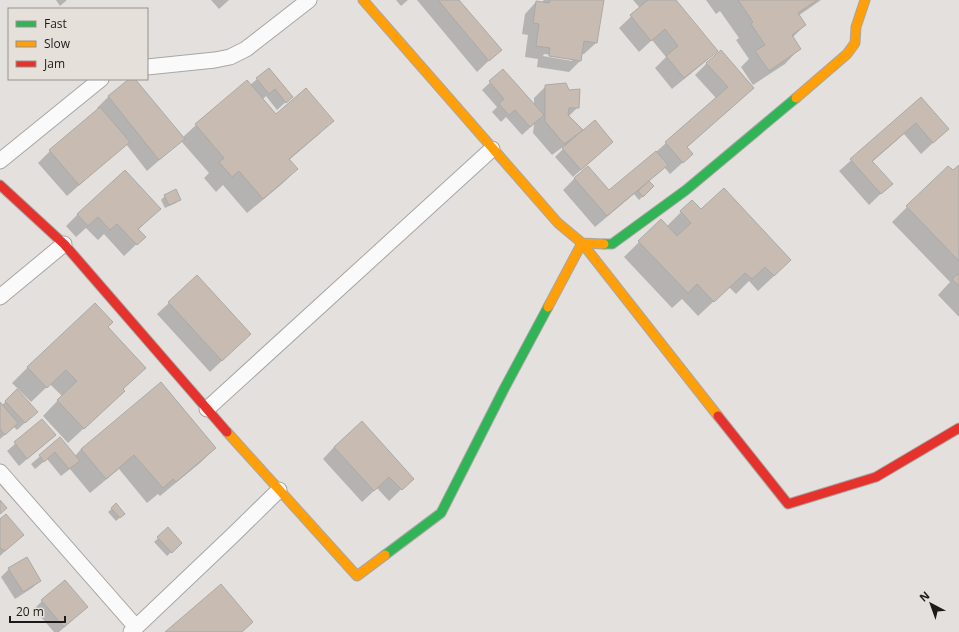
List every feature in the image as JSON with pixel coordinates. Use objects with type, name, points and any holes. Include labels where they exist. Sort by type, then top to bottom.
[{"type":"street","points":[[148,67],[230,57],[246,49],[309,0]]},
{"type":"street","points":[[363,0],[558,223],[582,243],[788,504],[876,477],[959,428]]},
{"type":"street","points":[[582,243],[612,244],[635,228],[686,190],[841,60],[855,43],[856,27],[865,0]]},
{"type":"street","points":[[0,160],[100,80]]},
{"type":"street","points":[[207,409],[492,149]]},
{"type":"street","points":[[0,185],[64,244],[207,409],[357,576],[440,513],[582,243]]},
{"type":"street","points":[[0,297],[64,244]]},
{"type":"street","points":[[0,472],[133,629],[279,490]]},
{"type":"building","points":[[438,0],[459,0],[502,50],[489,61]]},
{"type":"building","points":[[550,0],[604,0],[597,43],[584,41],[581,61],[549,56],[550,48],[536,46],[539,24],[533,23],[536,1],[549,3]]},
{"type":"building","points":[[648,0],[676,0],[718,51],[684,78],[666,56],[678,46],[665,29],[651,41],[630,15]]},
{"type":"building","points":[[738,0],[817,0],[798,13],[806,25],[792,35],[801,49],[769,71],[755,51],[765,45],[751,24],[753,22]]},
{"type":"building","points":[[721,50],[754,88],[687,147],[693,154],[683,163],[665,142],[728,87],[706,63]]},
{"type":"building","points":[[269,68],[293,97],[286,103],[275,89],[269,94],[256,78]]},
{"type":"building","points":[[503,69],[544,115],[530,127],[515,110],[509,115],[499,104],[504,99],[489,81]]},
{"type":"building","points":[[128,80],[136,80],[185,139],[159,160],[108,96]]},
{"type":"building","points":[[247,80],[276,114],[306,88],[334,121],[289,159],[298,169],[263,199],[239,171],[232,177],[219,162],[224,158],[195,124]]},
{"type":"building","points":[[566,83],[569,90],[580,89],[579,108],[569,108],[568,115],[583,130],[564,144],[545,121],[545,85]]},
{"type":"building","points":[[921,97],[949,129],[933,143],[916,123],[872,161],[893,184],[881,194],[850,159]]},
{"type":"building","points":[[100,107],[130,142],[79,185],[49,150]]},
{"type":"building","points":[[595,120],[613,142],[581,170],[562,148]]},
{"type":"building","points":[[656,151],[668,165],[607,216],[574,178],[588,166],[609,190]]},
{"type":"building","points":[[959,165],[959,261],[906,206],[948,166],[953,170]]},
{"type":"building","points":[[125,170],[161,209],[138,229],[146,237],[137,245],[117,224],[110,230],[98,217],[88,226],[77,214]]},
{"type":"building","points":[[649,181],[654,186],[643,197],[638,191]]},
{"type":"building","points":[[724,188],[791,260],[774,276],[765,267],[752,279],[745,273],[714,302],[697,284],[688,293],[638,241],[661,219],[677,236],[691,223],[680,211],[692,200],[701,209]]},
{"type":"building","points":[[176,189],[181,200],[169,205],[164,195]]},
{"type":"building","points":[[959,273],[959,286],[952,279]]},
{"type":"building","points":[[197,275],[251,334],[222,361],[168,302]]},
{"type":"building","points":[[95,303],[113,322],[108,327],[146,368],[123,389],[125,391],[84,429],[57,400],[77,381],[66,370],[47,388],[27,367]]},
{"type":"building","points":[[161,382],[216,448],[176,482],[173,479],[163,488],[134,455],[106,479],[81,449]]},
{"type":"building","points":[[17,389],[38,412],[25,423],[5,401]]},
{"type":"building","points":[[0,402],[18,423],[5,435],[0,429]]},
{"type":"building","points":[[42,419],[56,435],[27,459],[14,442]]},
{"type":"building","points":[[362,421],[414,479],[402,490],[389,477],[374,491],[334,447]]},
{"type":"building","points":[[60,437],[80,461],[69,469],[55,452],[44,462],[39,455]]},
{"type":"building","points":[[0,500],[7,508],[0,514]]},
{"type":"building","points":[[116,503],[125,514],[120,518],[111,508]]},
{"type":"building","points":[[6,514],[24,535],[5,551],[0,548],[0,519]]},
{"type":"building","points":[[168,527],[182,543],[172,553],[157,537]]},
{"type":"building","points":[[27,557],[41,581],[23,592],[8,568]]},
{"type":"building","points":[[65,580],[88,607],[64,627],[41,600]]},
{"type":"building","points":[[221,584],[253,622],[242,632],[165,632]]},
{"type":"traffic: fast","points":[[604,244],[612,244],[686,190],[796,98]]},
{"type":"traffic: fast","points":[[385,555],[441,513],[504,389],[548,307]]},
{"type":"traffic: slow","points":[[363,0],[558,223],[582,243],[604,244]]},
{"type":"traffic: slow","points":[[796,98],[847,54],[855,43],[856,27],[865,0]]},
{"type":"traffic: slow","points":[[548,307],[582,243],[718,416]]},
{"type":"traffic: slow","points":[[227,432],[357,576],[385,555]]},
{"type":"traffic: jam","points":[[0,185],[64,244],[227,432]]},
{"type":"traffic: jam","points":[[718,416],[788,504],[876,477],[959,428]]}]
